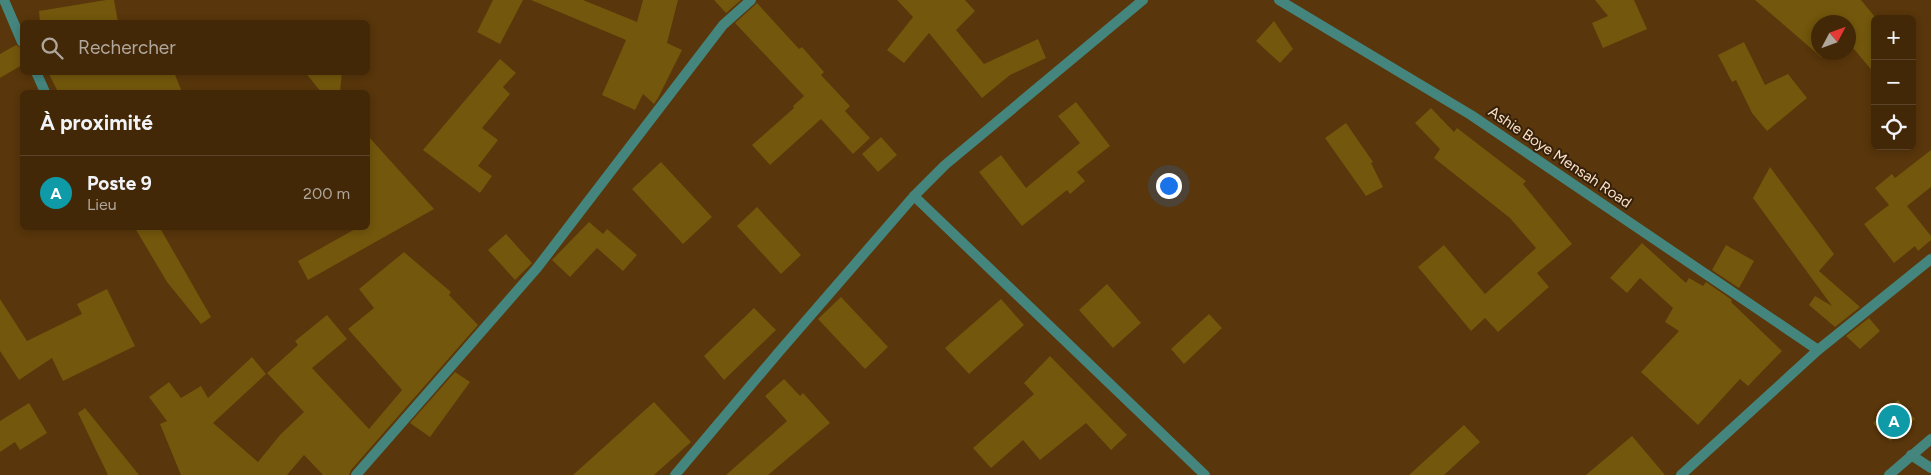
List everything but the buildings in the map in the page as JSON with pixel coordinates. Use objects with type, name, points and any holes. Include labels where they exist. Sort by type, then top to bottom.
[{"type":"street","points":[[4,0],[20,37]]},
{"type":"street","points":[[356,475],[537,268],[723,24],[751,0]]},
{"type":"street","points":[[676,475],[778,353],[914,196],[945,165],[1143,0]]},
{"type":"street","name":"Ashie Boye Mensah Road","points":[[1279,0],[1471,115],[1818,350]]},
{"type":"street","points":[[37,75],[44,90]]},
{"type":"street","points":[[914,196],[1205,475]]},
{"type":"street","points":[[1681,475],[1818,350],[1931,258]]},
{"type":"street","points":[[1889,475],[1931,439]]},
{"type":"street","points":[[1911,455],[1931,468]]},
{"type":"place","name":"Poste 9","points":[[1894,421]]}]
